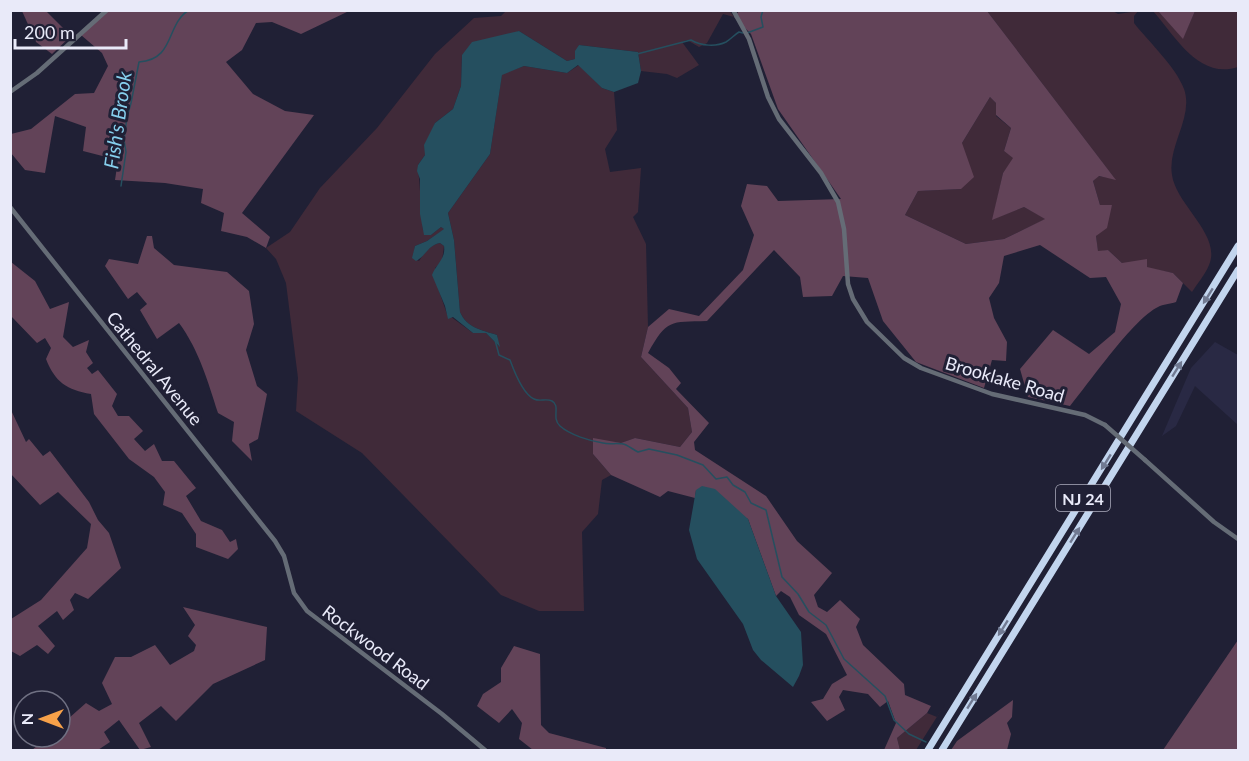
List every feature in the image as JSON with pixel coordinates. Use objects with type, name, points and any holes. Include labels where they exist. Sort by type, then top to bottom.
[{"type":"highway","name":"NJ 24","points":[[928,750],[1239,246]]},
{"type":"highway","name":"NJ 24","points":[[942,750],[1239,270]]},
{"type":"street","points":[[10,92],[38,73],[107,10]]},
{"type":"street","name":"Brooklake Road","points":[[733,10],[748,36],[768,97],[778,119],[821,173],[838,202],[844,229],[848,284],[853,299],[867,322],[904,357],[921,368],[992,394],[1085,415],[1105,425],[1214,522],[1239,539]]},
{"type":"street","name":"Cathedral Avenue","points":[[10,207],[279,546]]},
{"type":"street","name":"Rockwood Road","points":[[279,546],[295,594],[307,611],[442,714],[485,750]]},
{"type":"shaded area","points":[[507,10],[729,10],[734,17],[723,14],[707,43],[699,47],[687,40],[682,42],[699,65],[677,78],[667,74],[641,71],[638,52],[579,45],[575,59],[567,61],[519,31],[462,55],[461,86],[453,109],[435,123],[425,155],[418,165],[423,230],[431,235],[441,227],[445,229],[415,246],[413,258],[419,261],[433,245],[440,243],[444,246],[442,261],[435,268],[439,291],[447,314],[473,333],[486,333],[499,346],[497,335],[471,325],[460,312],[454,240],[448,213],[490,154],[502,74],[524,66],[567,73],[579,65],[602,88],[614,92],[617,130],[605,149],[610,172],[641,168],[638,212],[633,217],[646,244],[648,327],[641,357],[688,408],[692,432],[680,447],[635,438],[593,454],[611,475],[602,480],[598,514],[582,532],[584,611],[539,611],[501,595],[362,453],[296,411],[298,378],[286,283],[276,259],[266,248],[290,232],[320,188],[377,128],[435,54],[474,18],[501,16]]},
{"type":"shaded area","points":[[1111,10],[1118,14],[1138,11],[1134,16],[1134,23],[1169,63],[1184,89],[1186,110],[1173,153],[1172,175],[1181,198],[1204,231],[1211,254],[1207,269],[1192,292],[1173,273],[1122,263],[1108,250],[1098,252],[1096,236],[1112,205],[1100,205],[1093,181],[1098,176],[1115,179],[987,11]]},
{"type":"shaded area","points":[[22,11],[46,11],[71,36],[52,54],[36,42]]},
{"type":"shaded area","points":[[107,11],[349,11],[301,34],[272,22],[256,23],[242,50],[226,62],[253,94],[285,111],[314,115],[242,213],[270,237],[266,248],[247,237],[221,231],[224,213],[201,203],[203,189],[165,183],[115,180],[118,160],[83,151],[86,127],[55,116],[45,173],[25,170],[11,153],[11,134],[31,129],[75,94],[94,93],[108,66],[102,53],[81,35]]},
{"type":"shaded area","points":[[739,11],[987,11],[1116,180],[1099,176],[1093,181],[1100,205],[1112,205],[1107,228],[1096,236],[1098,251],[1108,250],[1122,263],[1147,259],[1147,267],[1173,273],[1183,283],[1176,302],[1158,307],[1137,324],[1070,406],[1028,397],[1020,369],[1053,330],[1089,354],[1115,332],[1121,304],[1106,277],[1090,278],[1040,245],[1004,256],[999,283],[989,298],[994,318],[1007,342],[1006,361],[992,360],[984,388],[916,362],[883,321],[868,278],[843,276],[832,296],[803,297],[800,277],[774,250],[707,321],[671,325],[665,328],[654,342],[648,353],[669,368],[681,383],[676,389],[709,423],[694,442],[695,450],[766,496],[797,541],[832,573],[814,595],[818,607],[827,612],[840,600],[860,619],[856,627],[863,645],[904,684],[905,695],[931,706],[927,713],[897,738],[900,750],[884,750],[896,723],[888,701],[880,707],[868,694],[843,690],[839,697],[845,710],[827,721],[811,702],[823,699],[832,684],[847,675],[826,634],[799,615],[790,597],[781,591],[776,596],[748,519],[696,490],[695,498],[668,491],[660,497],[611,475],[593,454],[593,438],[621,443],[635,438],[680,447],[692,432],[688,408],[641,357],[648,327],[669,309],[699,316],[743,270],[754,235],[741,206],[747,184],[767,186],[778,201],[841,199],[778,109],[751,34],[734,17]],"holes":[[[990,97],[996,103],[996,115],[1011,128],[1004,151],[1013,158],[1003,173],[992,220],[1024,207],[1045,219],[1004,239],[966,244],[905,215],[918,191],[961,189],[974,177],[962,143]]]},
{"type":"shaded area","points":[[1153,11],[1158,11],[1183,38],[1195,11],[1238,11],[1238,67],[1224,69],[1200,62],[1179,43]]},
{"type":"shaded area","points":[[1158,11],[1195,11],[1183,39]]},
{"type":"shaded area","points":[[519,31],[567,61],[575,59],[575,51],[579,45],[638,52],[641,71],[638,83],[614,92],[602,88],[578,65],[567,73],[524,66],[502,75],[490,154],[448,213],[454,240],[460,312],[471,325],[497,335],[500,347],[486,333],[473,333],[453,317],[448,319],[432,275],[442,258],[444,246],[440,243],[436,244],[416,261],[412,258],[415,246],[444,229],[441,227],[431,235],[424,235],[420,214],[420,179],[417,171],[425,155],[424,145],[435,123],[453,109],[461,86],[462,55],[472,42]]},
{"type":"shaded area","points":[[990,97],[996,103],[996,116],[1011,128],[1004,151],[1014,158],[1003,173],[993,219],[1024,207],[1046,219],[1004,239],[966,244],[905,215],[918,191],[961,189],[962,143]]},
{"type":"shaded area","points":[[147,236],[152,236],[154,248],[174,265],[227,272],[249,291],[254,324],[246,350],[257,386],[267,394],[258,439],[249,444],[252,461],[232,441],[234,422],[218,413],[207,378],[179,323],[157,339],[140,310],[147,304],[137,292],[128,299],[105,266],[109,259],[138,264]]},
{"type":"shaded area","points":[[11,262],[35,281],[50,309],[69,302],[63,337],[73,347],[89,340],[86,352],[93,363],[87,368],[92,374],[98,370],[117,394],[112,406],[118,416],[129,416],[143,431],[134,439],[145,451],[154,444],[162,461],[174,461],[196,488],[186,496],[201,521],[222,530],[230,542],[236,539],[238,549],[228,559],[196,547],[196,534],[182,513],[163,505],[165,492],[154,477],[129,459],[94,414],[91,394],[63,384],[53,374],[46,359],[51,348],[45,338],[37,343],[11,316]]},
{"type":"shaded area","points":[[1215,342],[1238,355],[1238,425],[1195,386],[1176,426],[1162,436],[1191,368]]},
{"type":"shaded area","points":[[10,408],[26,442],[29,439],[43,456],[50,451],[89,502],[98,520],[109,533],[121,568],[88,599],[75,593],[70,600],[74,610],[63,620],[57,611],[38,626],[55,646],[48,654],[37,645],[20,656],[11,651],[11,619],[41,600],[87,548],[91,524],[58,492],[40,505],[11,474]]},
{"type":"shaded area","points":[[702,486],[715,489],[748,519],[776,596],[801,632],[803,665],[793,687],[761,660],[753,650],[743,624],[697,559],[689,530],[696,490]]},
{"type":"shaded area","points":[[183,607],[267,627],[265,660],[213,684],[176,721],[161,706],[139,723],[151,747],[140,750],[119,720],[104,732],[110,742],[98,750],[32,750],[72,749],[72,715],[86,703],[99,711],[112,704],[102,683],[115,657],[131,657],[155,645],[170,665],[194,651],[196,645],[188,636],[195,625]]},
{"type":"shaded area","points":[[1238,640],[1238,750],[1163,750]]},
{"type":"shaded area","points":[[514,646],[540,654],[541,725],[549,733],[606,748],[606,750],[533,750],[519,739],[522,723],[512,709],[499,723],[477,706],[483,694],[501,682],[501,668]]},
{"type":"shaded area","points":[[1013,700],[1012,717],[1007,723],[1011,734],[1007,750],[951,750],[957,741]]},
{"type":"shaded area","points":[[927,713],[937,717],[916,750],[900,750],[897,738]]},
{"type":"waterway","name":"Fish's Brook","points":[[121,186],[126,152],[124,140],[127,117],[139,62],[151,60],[159,55],[181,16],[189,10]]},
{"type":"waterway","points":[[747,33],[763,27],[761,17],[763,10]]},
{"type":"waterway","points":[[637,54],[691,40],[704,45],[718,45],[739,32],[743,33]]},
{"type":"waterway","points":[[495,340],[499,355],[510,360],[526,392],[534,399],[550,400],[555,403],[557,423],[564,429],[592,441],[623,444],[638,452],[649,449],[677,455],[703,465],[716,479],[727,477],[733,485],[745,492],[751,503],[766,510],[782,577],[798,594],[809,612],[826,625],[844,659],[885,696],[894,720],[909,734],[926,742]]}]
